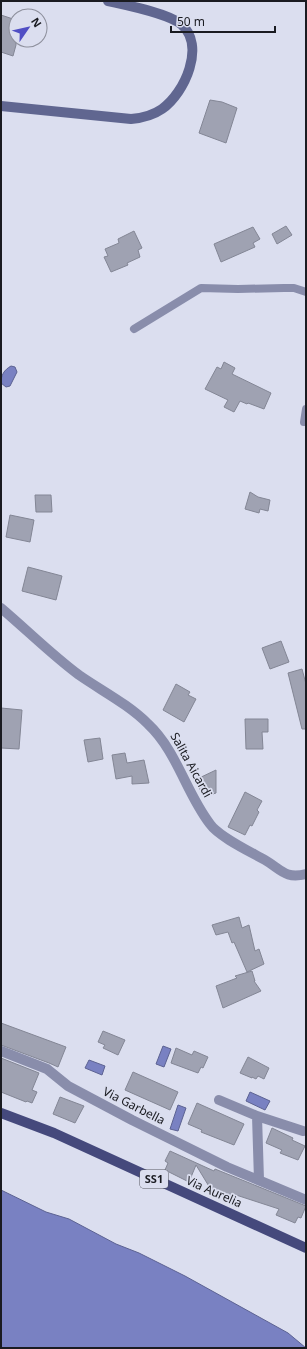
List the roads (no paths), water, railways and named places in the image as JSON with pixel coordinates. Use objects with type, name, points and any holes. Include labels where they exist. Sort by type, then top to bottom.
[{"type":"main road","points":[[1,106],[131,119],[150,116],[163,109],[172,100],[189,72],[192,45],[189,33],[181,24],[171,18],[108,1]]},
{"type":"main road","name":"Via Aurelia","points":[[1,1113],[54,1133],[306,1248]]},
{"type":"street","name":"Salita Aicardi","points":[[1,608],[79,674],[135,712],[149,724],[162,738],[210,825],[287,875],[294,877],[306,874]]},
{"type":"street","name":"Via Garbella","points":[[1,1051],[47,1069],[68,1086],[132,1120],[227,1167],[306,1200]]},
{"type":"street","points":[[219,1100],[257,1116],[303,1131]]},
{"type":"street","points":[[257,1116],[259,1180]]},
{"type":"lane","points":[[134,329],[201,288],[294,288],[306,292]]},
{"type":"lane","points":[[304,422],[306,409]]},
{"type":"water","points":[[11,366],[15,367],[17,372],[10,386],[6,387],[1,383],[3,373]]},
{"type":"water","points":[[163,1046],[171,1049],[164,1067],[156,1064]]},
{"type":"water","points":[[89,1060],[105,1066],[102,1075],[85,1068]]},
{"type":"water","points":[[250,1092],[270,1101],[265,1110],[246,1101]]},
{"type":"water","points":[[178,1105],[186,1108],[178,1131],[170,1129]]},
{"type":"water","points":[[1,1190],[46,1212],[69,1219],[116,1244],[139,1253],[185,1276],[288,1333],[306,1348],[1,1348]]}]
